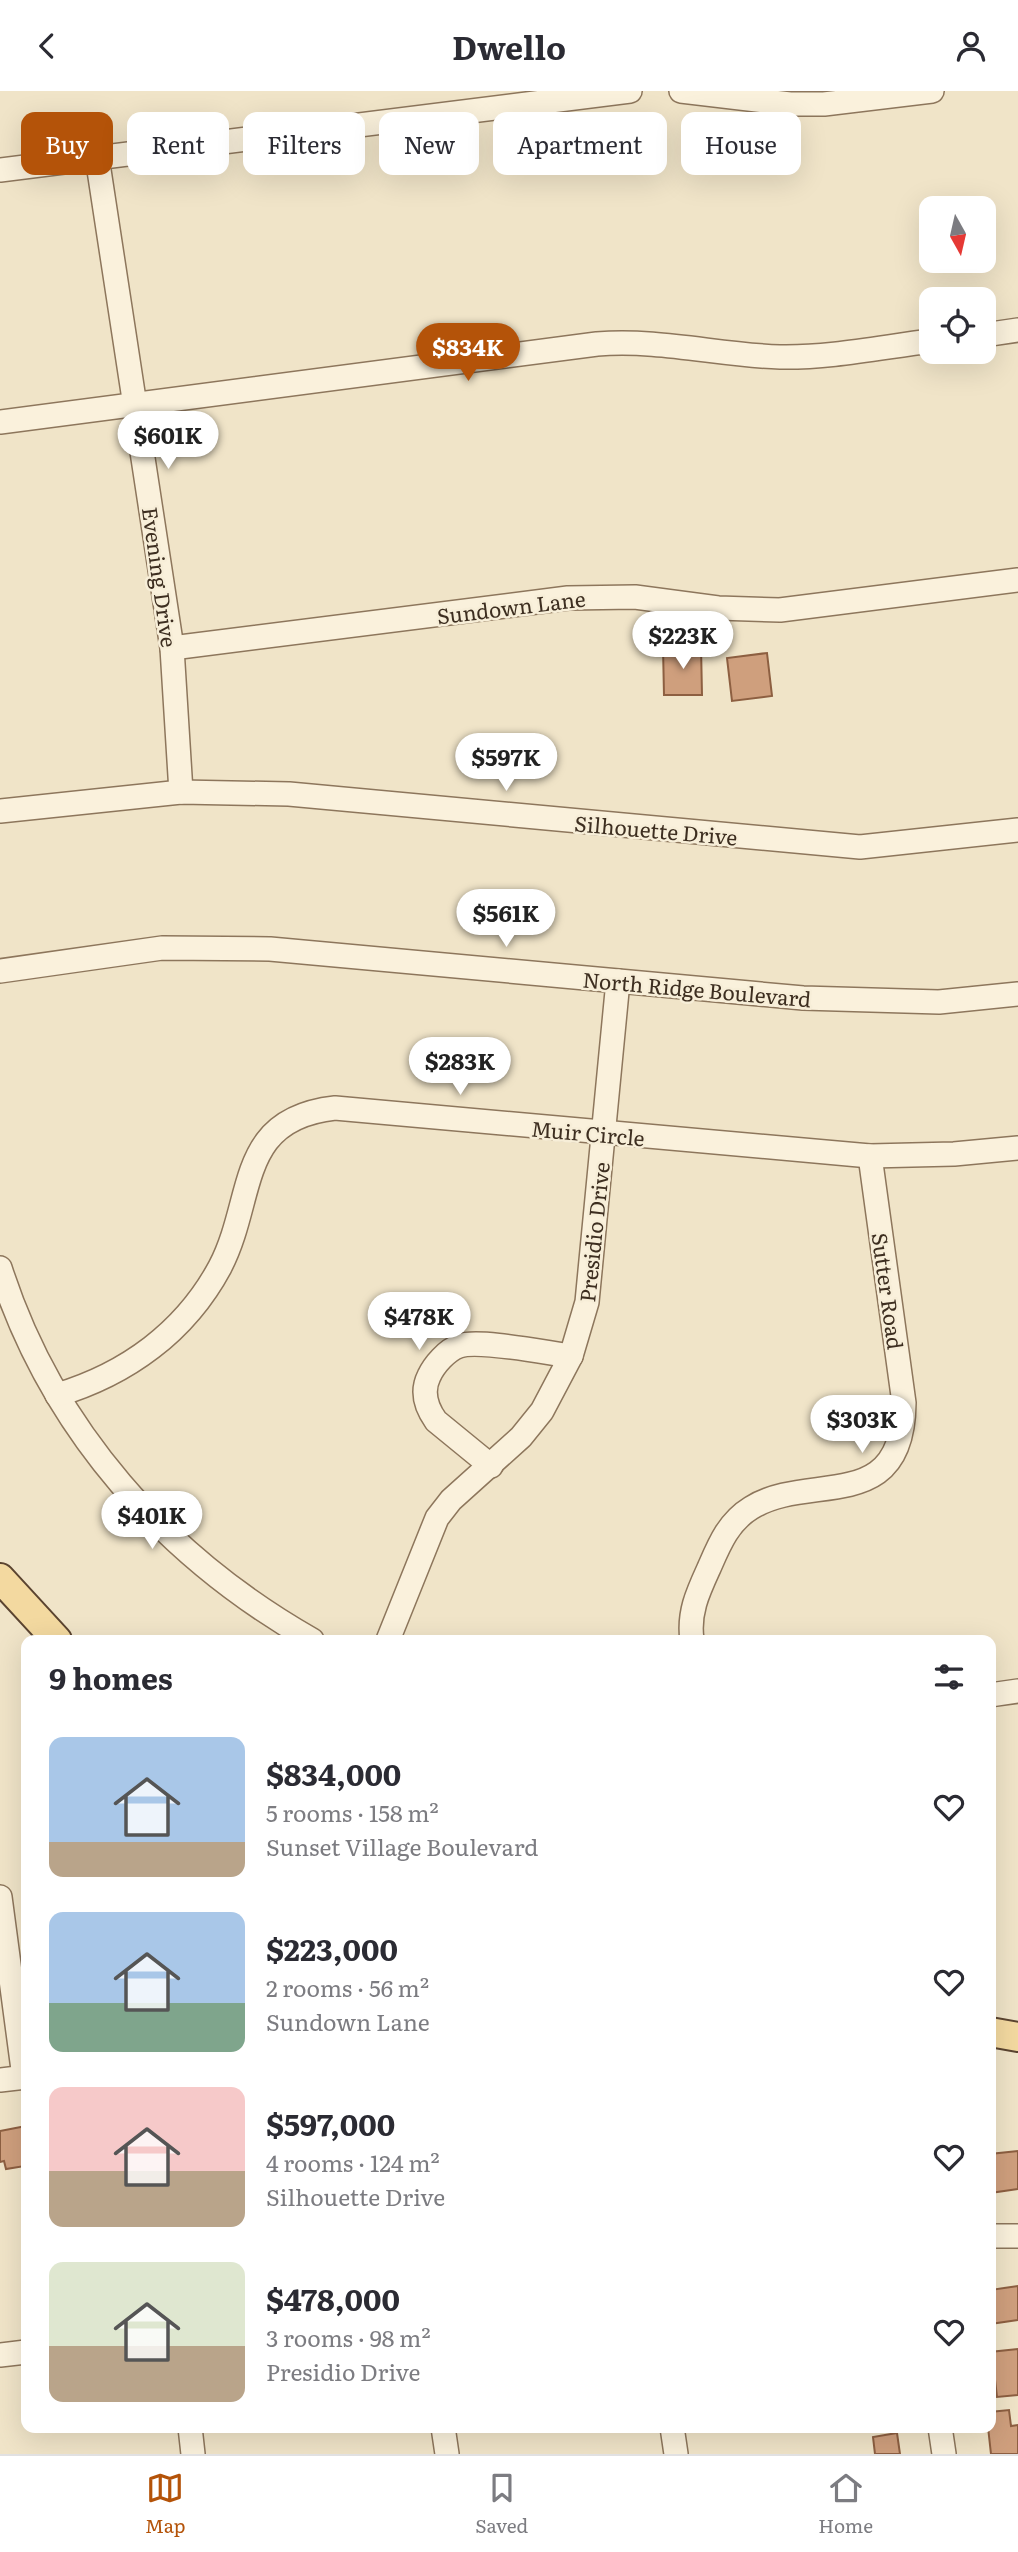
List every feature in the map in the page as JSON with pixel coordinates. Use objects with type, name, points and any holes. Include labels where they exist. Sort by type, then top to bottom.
[{"type":"main road","points":[[0,1578],[52,1635]]},
{"type":"main road","points":[[996,2033],[1018,2037]]},
{"type":"street","points":[[113,155],[630,91]]},
{"type":"street","points":[[681,91],[762,102],[824,104],[932,91]]},
{"type":"street","points":[[0,170],[21,167]]},
{"type":"street","name":"Evening Drive","points":[[100,175],[172,649],[181,792]]},
{"type":"street","points":[[996,333],[1018,330]]},
{"type":"street","points":[[0,422],[597,344],[659,343],[781,357],[814,356],[919,343]]},
{"type":"street","name":"Sundown Lane","points":[[172,649],[578,597],[635,597],[718,608],[780,610],[1018,580]]},
{"type":"street","name":"Silhouette Drive","points":[[0,811],[181,792],[289,795],[860,847],[1018,830]]},
{"type":"street","name":"North Ridge Boulevard","points":[[0,971],[162,948],[208,947],[283,950],[618,981],[890,1002],[939,1002],[1018,993]]},
{"type":"street","name":"Presidio Drive","points":[[390,1635],[437,1518],[451,1500],[521,1437],[542,1411],[571,1356],[587,1302],[618,981]]},
{"type":"street","name":"Muir Circle","points":[[57,1395],[110,1375],[140,1357],[186,1317],[205,1292],[229,1247],[255,1156],[265,1141],[293,1117],[313,1110],[335,1108],[870,1156],[954,1154],[1018,1147]]},
{"type":"street","name":"Sutter Road","points":[[692,1635],[692,1611],[697,1595],[724,1534],[736,1518],[767,1500],[846,1488],[864,1480],[880,1468],[900,1438],[904,1403],[870,1156]]},
{"type":"street","points":[[0,1268],[26,1337],[57,1395],[116,1480],[187,1553],[231,1589],[304,1635]]},
{"type":"street","points":[[491,1466],[436,1421],[429,1412],[425,1386],[429,1374],[446,1353],[471,1343],[571,1356]]},
{"type":"street","points":[[996,1694],[1018,1691]]},
{"type":"street","points":[[0,1897],[21,2048]]},
{"type":"street","points":[[0,2080],[21,2077]]},
{"type":"street","points":[[996,2236],[1018,2236]]},
{"type":"street","points":[[0,2355],[21,2353]]},
{"type":"street","points":[[191,2433],[194,2454]]},
{"type":"street","points":[[444,2433],[447,2454]]},
{"type":"street","points":[[673,2433],[676,2454]]},
{"type":"street","points":[[941,2433],[944,2454]]},
{"type":"building","points":[[701,646],[702,695],[664,695],[663,647]]},
{"type":"building","points":[[767,653],[772,696],[732,701],[727,658]]},
{"type":"building","points":[[21,2127],[21,2167],[6,2169],[4,2161],[0,2162],[0,2131]]},
{"type":"building","points":[[1018,2151],[1018,2189],[996,2192],[996,2153]]},
{"type":"building","points":[[1018,2286],[1018,2320],[996,2323],[996,2289]]},
{"type":"building","points":[[1018,2349],[1018,2395],[997,2397],[996,2351]]},
{"type":"building","points":[[1009,2410],[1011,2426],[1018,2425],[1018,2454],[991,2454],[989,2433],[996,2433],[996,2411]]},
{"type":"building","points":[[897,2433],[900,2454],[875,2454],[873,2437]]}]
